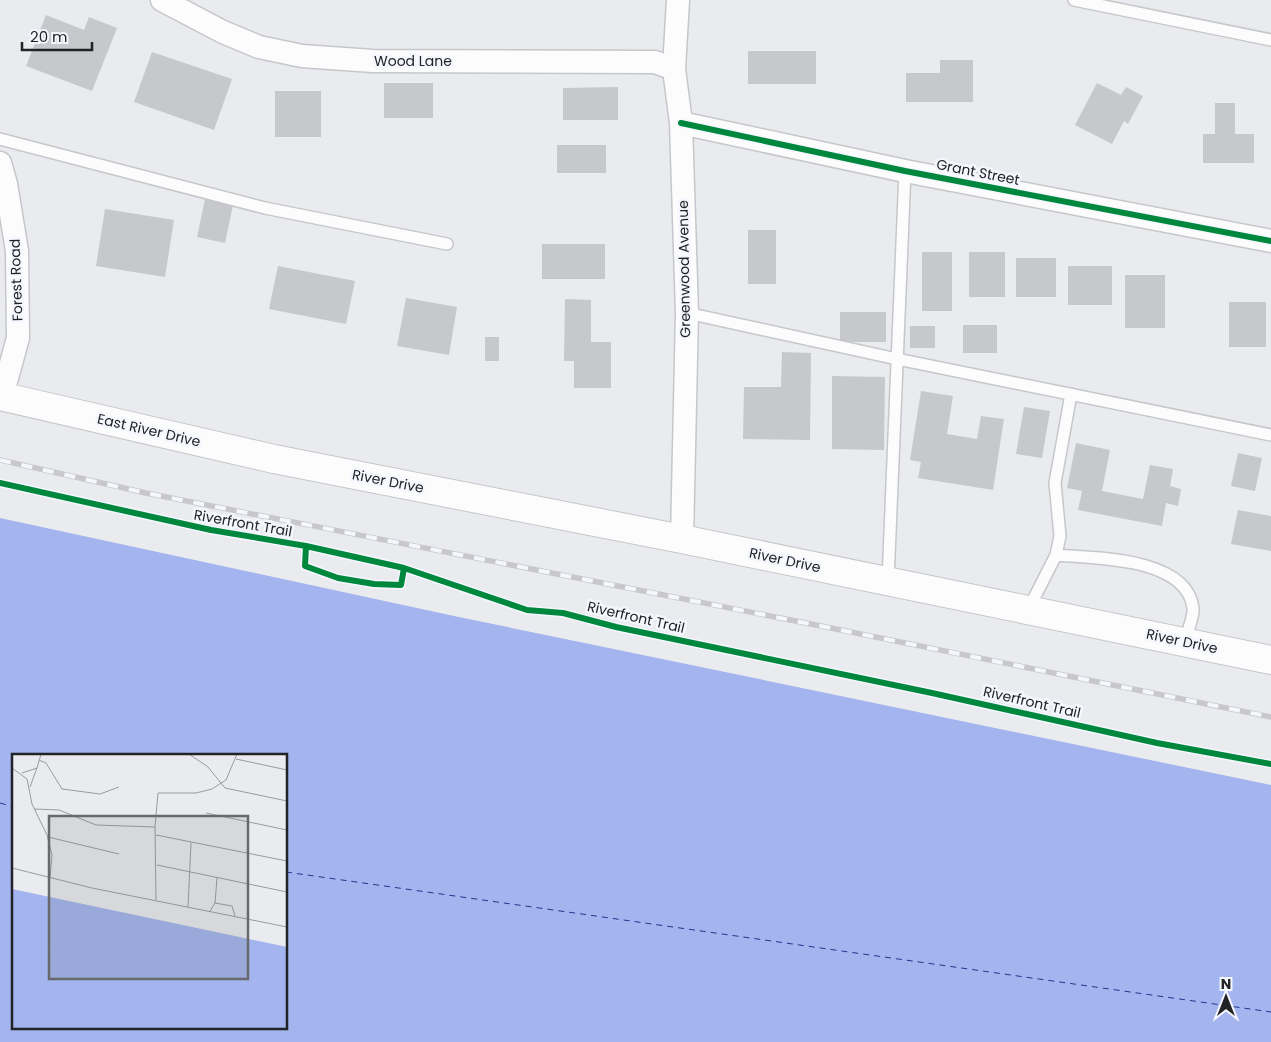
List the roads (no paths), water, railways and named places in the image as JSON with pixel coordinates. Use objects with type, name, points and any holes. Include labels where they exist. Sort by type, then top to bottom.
[{"type":"main road","name":"East River Drive","points":[[1,396],[299,464]]},
{"type":"main road","name":"River Drive","points":[[299,464],[682,539],[1271,660]]},
{"type":"street","name":"Wood Lane","points":[[162,0],[223,32],[258,47],[302,56],[372,61],[655,62],[674,69]]},
{"type":"street","name":"Greenwood Avenue","points":[[678,0],[674,69],[680,123],[687,313],[682,539]]},
{"type":"street","name":"Grant Street","points":[[680,123],[905,171],[1271,242]]},
{"type":"street","name":"Forest Road","points":[[0,163],[6,184],[17,251],[18,338],[1,396]]},
{"type":"lane","points":[[1074,0],[1271,40]]},
{"type":"lane","points":[[0,140],[265,208],[447,244]]},
{"type":"lane","points":[[888,581],[905,171]]},
{"type":"lane","points":[[687,313],[897,359],[1271,436]]},
{"type":"lane","points":[[1028,610],[1056,556],[1060,536],[1055,482],[1070,394]]},
{"type":"lane","points":[[1056,556],[1125,560],[1170,574],[1186,590],[1193,609],[1184,642]]},
{"type":"water","points":[[0,518],[454,616],[1271,785],[1271,1042],[0,1042]]},
{"type":"railway","points":[[0,460],[146,493],[1271,717]]}]
